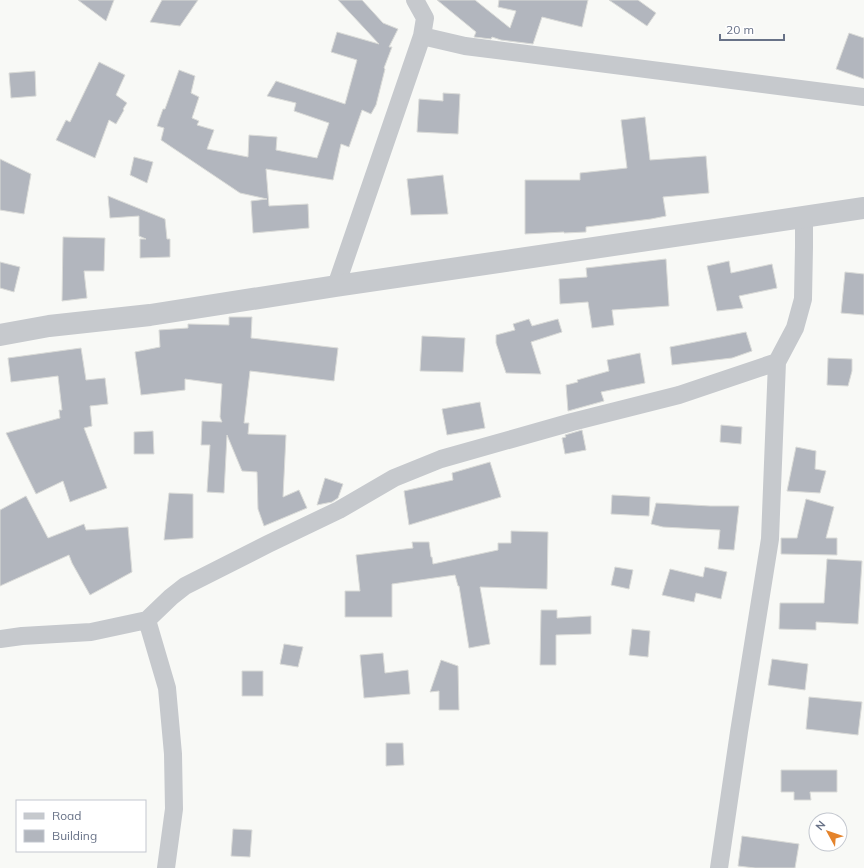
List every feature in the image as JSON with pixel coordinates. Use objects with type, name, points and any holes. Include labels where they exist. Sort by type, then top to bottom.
[{"type":"street","points":[[336,286],[422,36],[425,18],[415,0]]},
{"type":"street","points":[[422,36],[465,46],[864,97]]},
{"type":"street","points":[[0,336],[48,326],[150,315],[864,208]]},
{"type":"street","points":[[719,868],[770,539],[777,362],[796,328],[803,299],[804,217]]},
{"type":"street","points":[[0,639],[22,636],[90,632],[147,620],[185,586],[339,510],[394,478],[440,459],[572,422],[679,395],[777,362]]},
{"type":"street","points":[[147,620],[167,688],[173,754],[174,809],[166,868]]},
{"type":"building","points":[[78,0],[114,0],[106,21]]},
{"type":"building","points":[[162,0],[198,0],[180,26],[150,22]]},
{"type":"building","points":[[338,0],[362,0],[383,23],[398,29],[389,47],[392,47],[384,68],[376,105],[371,114],[362,110],[349,147],[341,144],[333,180],[266,169],[269,206],[308,204],[309,228],[253,233],[251,201],[267,199],[240,193],[161,140],[164,128],[157,126],[163,109],[165,109],[179,70],[195,76],[191,93],[199,97],[192,118],[199,121],[197,125],[214,130],[207,149],[248,157],[249,135],[277,137],[276,150],[317,158],[329,123],[294,111],[296,103],[267,96],[276,81],[345,104],[357,60],[331,52],[337,32],[379,44]]},
{"type":"building","points":[[437,0],[475,0],[510,28],[516,11],[498,7],[499,0],[588,0],[582,27],[542,17],[533,44],[501,40],[492,37],[491,39],[474,37],[476,32]]},
{"type":"building","points":[[609,0],[638,0],[656,13],[647,26]]},
{"type":"building","points":[[849,33],[864,38],[864,79],[836,69]]},
{"type":"building","points":[[99,62],[125,75],[116,95],[127,103],[116,124],[109,120],[95,158],[56,140],[66,120],[70,122]]},
{"type":"building","points":[[35,71],[36,96],[11,98],[9,73]]},
{"type":"building","points":[[443,93],[460,94],[458,134],[417,132],[419,99],[443,101]]},
{"type":"building","points":[[645,117],[650,160],[706,156],[709,193],[663,197],[666,216],[586,227],[586,232],[525,234],[525,180],[580,180],[580,173],[627,168],[621,120]]},
{"type":"building","points":[[134,157],[153,162],[147,183],[130,175]]},
{"type":"building","points":[[0,159],[31,174],[24,214],[0,210]]},
{"type":"building","points":[[443,175],[448,214],[411,215],[407,179]]},
{"type":"building","points":[[108,196],[165,219],[167,239],[170,239],[170,257],[140,258],[140,239],[146,239],[139,236],[139,216],[110,218]]},
{"type":"building","points":[[63,237],[105,238],[104,271],[84,271],[87,298],[62,301]]},
{"type":"building","points":[[666,259],[669,306],[612,310],[614,325],[592,328],[588,302],[560,304],[559,279],[587,277],[586,268]]},
{"type":"building","points":[[729,261],[731,273],[772,264],[777,288],[739,296],[743,308],[717,311],[707,266]]},
{"type":"building","points":[[0,262],[20,267],[14,292],[0,288]]},
{"type":"building","points":[[845,272],[864,274],[864,315],[841,313]]},
{"type":"building","points":[[229,317],[252,317],[251,338],[338,348],[334,381],[250,371],[244,423],[249,423],[248,434],[286,435],[283,497],[299,490],[307,508],[264,526],[258,509],[257,472],[242,471],[227,435],[224,493],[207,492],[210,445],[201,445],[202,421],[222,422],[220,417],[222,384],[185,379],[185,390],[141,395],[135,352],[160,347],[159,330],[188,328],[188,324],[229,325]]},
{"type":"building","points":[[529,319],[532,326],[558,319],[562,332],[531,342],[541,374],[506,373],[496,343],[496,335],[515,330],[513,324]]},
{"type":"building","points":[[746,332],[752,351],[732,358],[672,365],[670,347]]},
{"type":"building","points":[[422,336],[465,338],[463,372],[420,371]]},
{"type":"building","points":[[81,348],[86,380],[105,378],[108,404],[90,406],[92,426],[84,428],[107,488],[70,502],[63,481],[36,494],[6,433],[60,418],[59,410],[62,410],[58,376],[11,382],[8,358]]},
{"type":"building","points":[[640,353],[645,383],[601,392],[604,401],[568,411],[566,385],[578,382],[577,380],[609,371],[607,360]]},
{"type":"building","points":[[828,358],[852,359],[852,371],[848,386],[827,385]]},
{"type":"building","points":[[480,402],[485,428],[447,435],[442,409]]},
{"type":"building","points":[[721,425],[742,427],[741,444],[720,442]]},
{"type":"building","points":[[582,430],[586,450],[565,454],[562,438],[566,437],[565,435]]},
{"type":"building","points":[[153,431],[154,454],[134,454],[134,432]]},
{"type":"building","points":[[796,447],[816,451],[815,469],[826,471],[820,493],[787,491]]},
{"type":"building","points":[[490,462],[501,497],[409,525],[404,491],[453,480],[452,473]]},
{"type":"building","points":[[325,478],[343,484],[338,498],[332,502],[317,505]]},
{"type":"building","points":[[169,493],[193,494],[193,538],[164,540]]},
{"type":"building","points":[[612,495],[650,497],[649,516],[611,514]]},
{"type":"building","points":[[26,496],[48,538],[84,524],[86,530],[128,527],[132,572],[90,595],[69,555],[0,586],[0,510]]},
{"type":"building","points":[[806,499],[834,507],[826,538],[837,538],[837,555],[781,554],[781,538],[797,538]]},
{"type":"building","points":[[656,503],[739,506],[734,550],[718,549],[720,530],[663,527],[651,524]]},
{"type":"building","points":[[511,531],[548,532],[547,589],[480,587],[490,644],[469,648],[459,586],[455,575],[392,584],[392,617],[345,617],[345,591],[360,591],[356,555],[413,548],[412,542],[429,542],[433,564],[498,550],[498,543],[511,543]]},
{"type":"building","points":[[827,559],[862,561],[858,624],[816,622],[816,630],[779,629],[780,603],[824,603]]},
{"type":"building","points":[[615,567],[633,570],[629,589],[611,585]]},
{"type":"building","points":[[705,567],[727,572],[721,599],[696,593],[694,602],[662,595],[670,569],[703,577]]},
{"type":"building","points":[[541,610],[557,610],[557,618],[591,616],[591,634],[556,635],[556,665],[540,665]]},
{"type":"building","points":[[632,629],[650,631],[648,657],[629,655]]},
{"type":"building","points":[[284,644],[303,647],[298,667],[280,664]]},
{"type":"building","points":[[383,653],[385,673],[408,670],[410,694],[364,698],[360,655]]},
{"type":"building","points":[[772,659],[808,664],[805,690],[768,685]]},
{"type":"building","points":[[441,660],[458,666],[459,710],[439,710],[439,691],[430,692]]},
{"type":"building","points":[[242,671],[263,671],[263,696],[242,696]]},
{"type":"building","points":[[809,697],[862,702],[858,735],[806,729]]},
{"type":"building","points":[[386,743],[403,743],[404,765],[386,766]]},
{"type":"building","points":[[781,770],[837,770],[837,792],[810,792],[811,800],[794,800],[794,792],[781,792]]},
{"type":"building","points":[[233,829],[252,830],[250,857],[231,856]]},
{"type":"building","points":[[742,836],[799,844],[795,868],[755,868],[738,866]]}]
